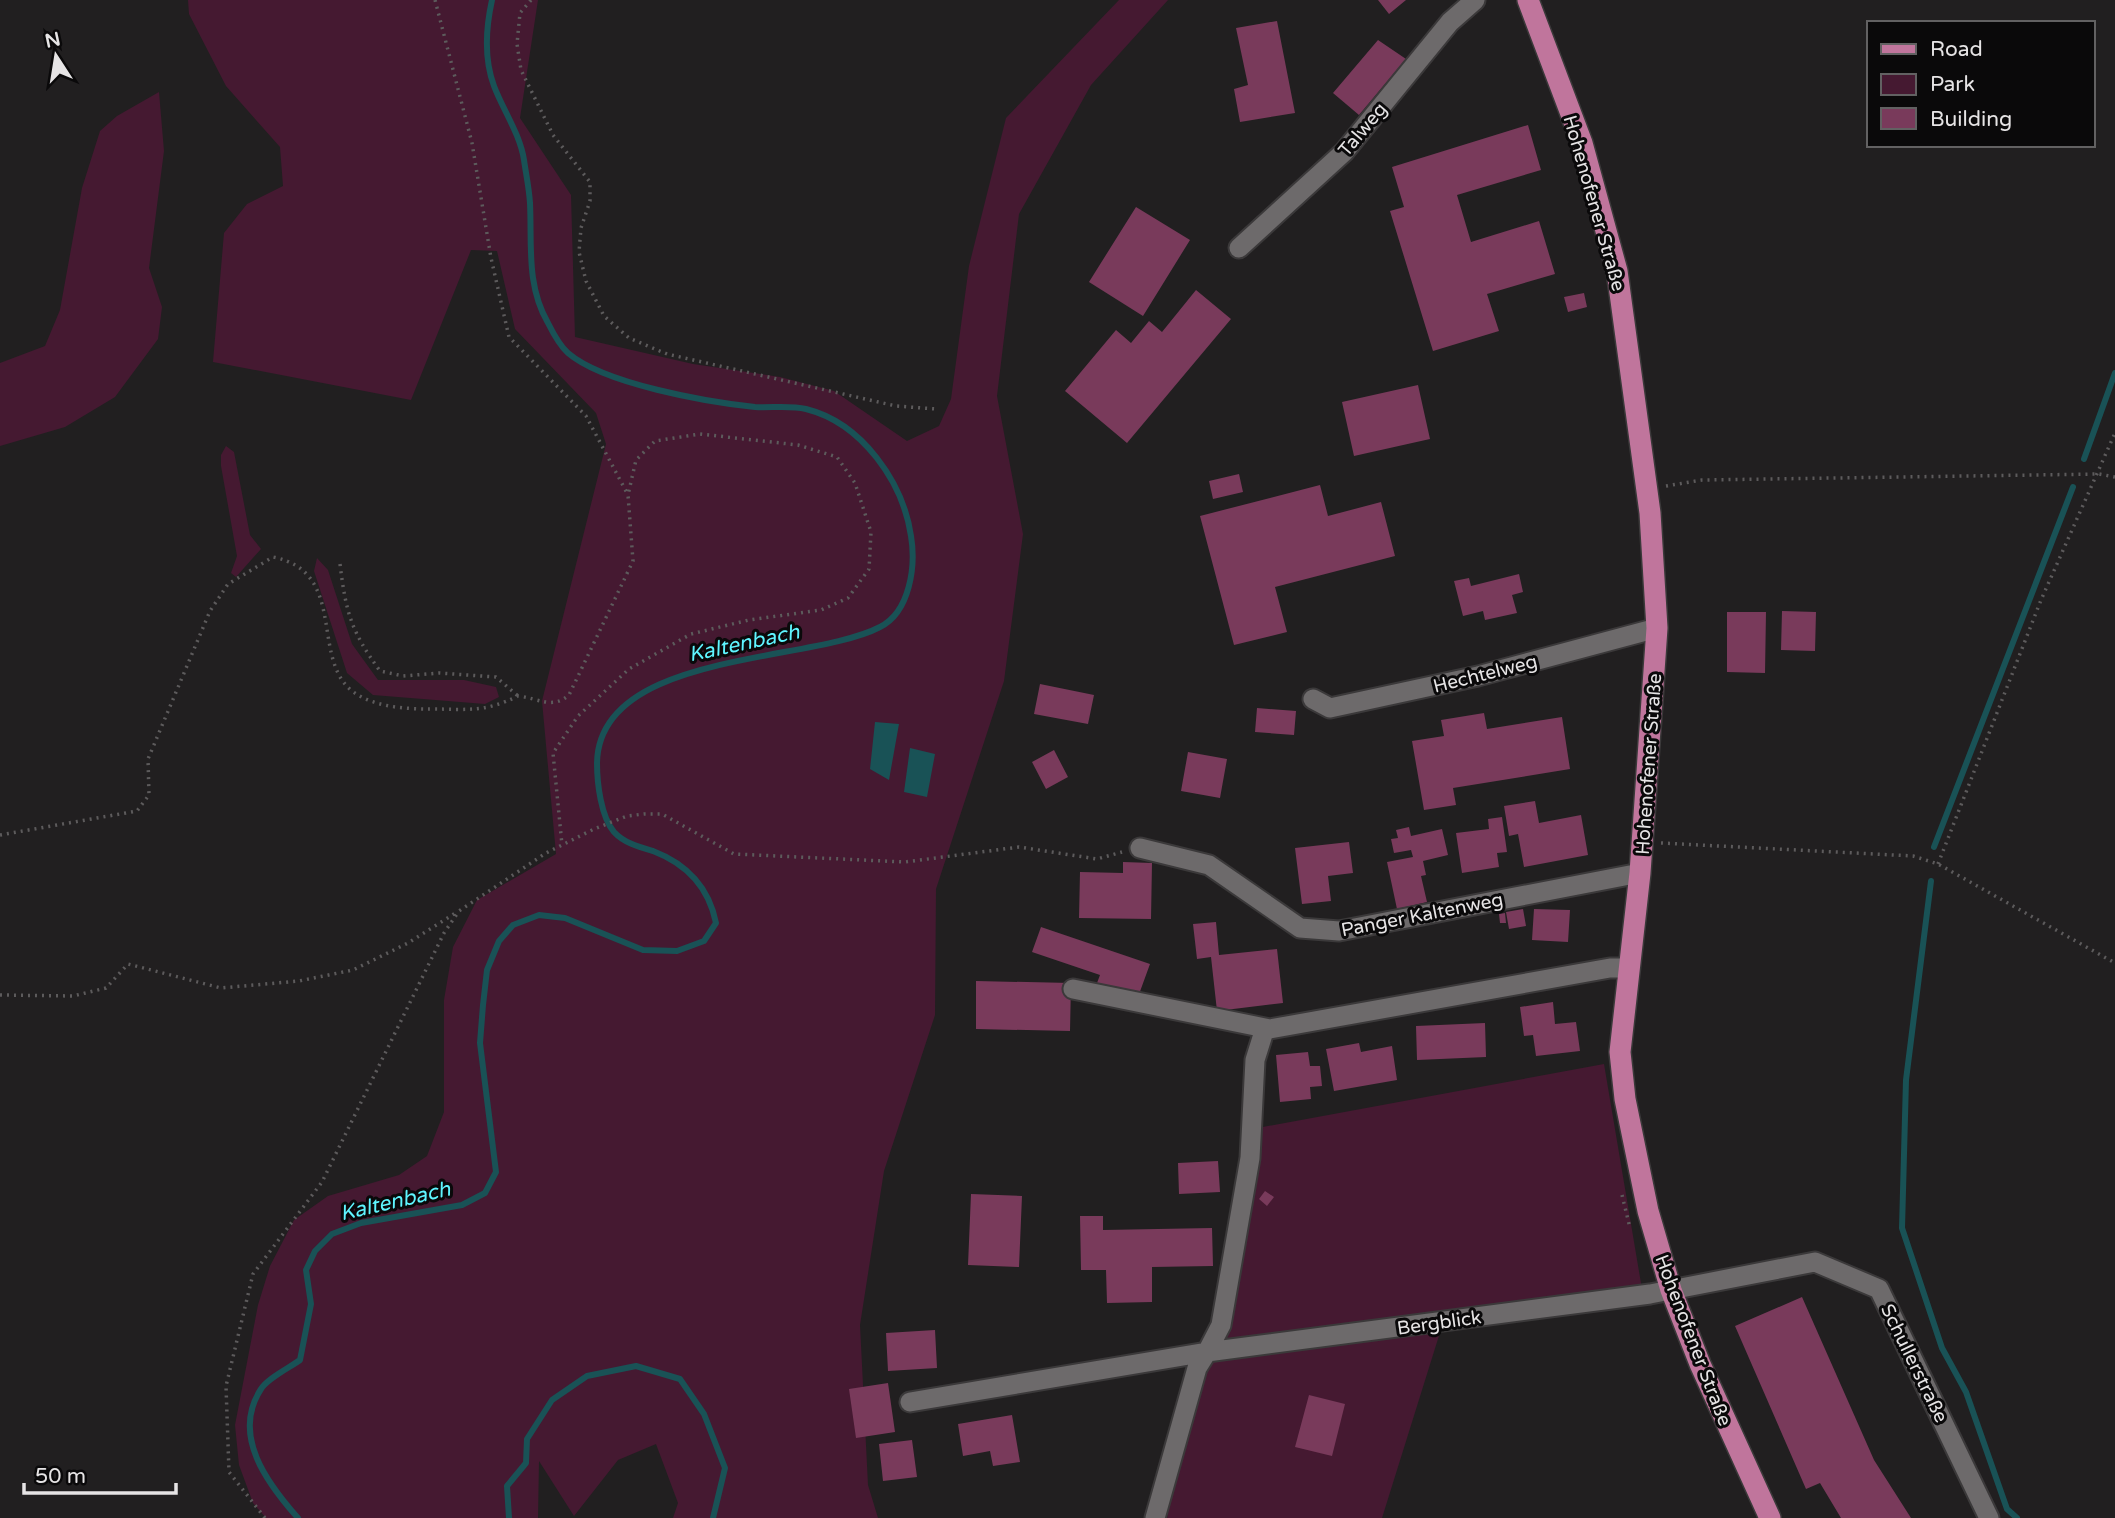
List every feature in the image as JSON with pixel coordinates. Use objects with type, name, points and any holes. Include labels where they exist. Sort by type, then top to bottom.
[{"type":"main road","name":"Hohenofener Straße","points":[[1528,0],[1582,143],[1617,271],[1647,489],[1657,628],[1640,873],[1620,1052],[1625,1100],[1648,1211],[1671,1290],[1700,1364],[1770,1518]]},
{"type":"street","name":"Talweg","points":[[1239,247],[1344,152],[1450,22],[1475,0]]},
{"type":"street","name":"Hechtelweg","points":[[1312,699],[1330,708],[1478,676],[1657,628]]},
{"type":"street","name":"Panger Kaltenweg","points":[[1140,848],[1209,865],[1300,928],[1339,931],[1640,873]]},
{"type":"street","points":[[1073,989],[1265,1028],[1610,968],[1628,968]]},
{"type":"street","points":[[1155,1518],[1197,1368],[1221,1325],[1250,1158],[1255,1060],[1265,1028]]},
{"type":"street","name":"Schullerstraße","points":[[1671,1290],[1815,1262],[1879,1289],[1989,1518]]},
{"type":"street","name":"Bergblick","points":[[910,1402],[1207,1352],[1671,1290]]},
{"type":"path","points":[[435,0],[472,143],[491,258],[509,337],[586,416],[628,495]]},
{"type":"path","points":[[531,0],[520,13],[517,44],[521,70],[552,135],[590,182],[590,201],[581,228],[579,253],[586,281],[604,316],[629,338],[667,354],[896,406],[936,409]]},
{"type":"path","points":[[340,564],[343,593],[355,637],[380,671],[403,676],[439,673],[496,677],[518,696],[550,704],[560,703],[569,695],[633,561],[628,495],[636,460],[655,441],[700,433],[798,445],[837,457],[855,483],[871,532],[869,569],[848,598],[821,610],[749,620],[691,634],[629,669],[578,716],[553,753],[562,845]]},
{"type":"path","points":[[1937,864],[2041,600],[2115,433]]},
{"type":"path","points":[[1647,489],[1702,480],[2099,474],[2115,477]]},
{"type":"path","points":[[0,835],[137,811],[149,795],[148,759],[210,611],[228,583],[273,557],[293,561],[314,580],[339,673],[351,690],[372,702],[414,709],[493,709],[518,696]]},
{"type":"path","points":[[0,995],[73,996],[106,988],[128,964],[221,988],[299,981],[354,970],[408,943],[562,845],[627,816],[662,814],[734,854],[905,862],[1019,847],[1097,859],[1140,848]]},
{"type":"path","points":[[1642,842],[1913,856],[1937,864],[2115,963]]},
{"type":"path","points":[[265,1518],[229,1472],[226,1386],[253,1274],[322,1182],[444,933],[459,911]]},
{"type":"green space","points":[[188,0],[538,0],[520,118],[571,195],[575,337],[693,364],[780,377],[834,391],[907,441],[939,426],[951,399],[969,266],[1006,118],[1119,0],[1168,0],[1091,85],[1019,214],[997,396],[1023,534],[1004,681],[936,889],[935,1015],[884,1171],[860,1325],[868,1485],[878,1518],[673,1518],[678,1503],[656,1444],[618,1460],[574,1516],[539,1461],[538,1518],[266,1518],[253,1503],[239,1465],[235,1425],[258,1305],[270,1266],[294,1220],[328,1196],[399,1175],[427,1156],[444,1112],[444,1000],[453,947],[477,900],[556,854],[542,701],[606,444],[596,413],[515,329],[497,251],[471,250],[411,400],[213,362],[224,233],[247,204],[283,186],[280,147],[226,86],[189,14]]},
{"type":"green space","points":[[159,92],[164,151],[149,268],[162,307],[158,339],[115,397],[65,427],[0,446],[0,363],[45,346],[60,310],[82,188],[100,131],[117,116]]},
{"type":"green space","points":[[226,446],[234,452],[250,535],[261,549],[236,577],[231,573],[237,556],[221,466],[221,455]]},
{"type":"green space","points":[[317,558],[328,570],[352,644],[378,680],[464,680],[496,687],[499,697],[485,704],[373,695],[347,673],[314,571]]},
{"type":"green space","points":[[1604,1064],[1644,1301],[1442,1326],[1382,1518],[1167,1518],[1196,1370],[1221,1325],[1252,1129]]},
{"type":"water","points":[[875,722],[899,724],[889,780],[870,769]]},
{"type":"water","points":[[910,748],[935,754],[927,797],[904,792]]},
{"type":"building","points":[[1378,0],[1406,0],[1389,14]]},
{"type":"building","points":[[1277,21],[1295,113],[1240,122],[1234,89],[1248,85],[1236,28]]},
{"type":"building","points":[[1378,40],[1406,59],[1359,115],[1333,93]]},
{"type":"building","points":[[1528,125],[1541,170],[1457,195],[1471,242],[1539,221],[1555,274],[1487,294],[1499,331],[1433,351],[1390,211],[1404,207],[1392,167]]},
{"type":"building","points":[[1136,207],[1190,240],[1143,316],[1089,282]]},
{"type":"building","points":[[1196,290],[1231,319],[1127,443],[1065,391],[1116,330],[1131,343],[1149,321],[1162,332]]},
{"type":"building","points":[[1584,293],[1587,307],[1568,312],[1564,297]]},
{"type":"building","points":[[1418,385],[1430,439],[1354,456],[1342,402]]},
{"type":"building","points":[[1239,474],[1243,492],[1213,499],[1209,481]]},
{"type":"building","points":[[1320,485],[1328,516],[1381,502],[1395,556],[1275,587],[1287,632],[1234,645],[1200,516]]},
{"type":"building","points":[[1519,574],[1523,592],[1512,595],[1517,613],[1485,620],[1483,611],[1463,616],[1454,581],[1469,578],[1471,586]]},
{"type":"building","points":[[1782,611],[1816,612],[1815,651],[1781,650]]},
{"type":"building","points":[[1727,612],[1766,612],[1765,673],[1727,672]]},
{"type":"building","points":[[1040,684],[1094,695],[1088,724],[1034,714]]},
{"type":"building","points":[[1257,708],[1296,711],[1294,735],[1255,732]]},
{"type":"building","points":[[1484,713],[1487,729],[1562,717],[1570,769],[1453,788],[1456,805],[1424,810],[1412,741],[1444,736],[1441,720]]},
{"type":"building","points":[[1054,750],[1068,777],[1046,789],[1032,762]]},
{"type":"building","points":[[1188,752],[1227,759],[1220,798],[1181,791]]},
{"type":"building","points":[[1535,801],[1539,823],[1581,815],[1588,855],[1524,867],[1518,834],[1509,836],[1504,806]]},
{"type":"building","points":[[1502,817],[1507,852],[1497,853],[1499,867],[1462,873],[1456,833],[1489,829],[1488,819]]},
{"type":"building","points":[[1409,827],[1411,836],[1442,829],[1448,855],[1423,861],[1426,875],[1421,876],[1427,902],[1397,909],[1387,862],[1413,857],[1411,850],[1394,853],[1391,839],[1398,838],[1396,830]]},
{"type":"building","points":[[1349,842],[1353,873],[1328,876],[1331,901],[1302,904],[1295,848]]},
{"type":"building","points":[[1123,862],[1152,863],[1151,919],[1079,918],[1080,872],[1123,873]]},
{"type":"building","points":[[1523,909],[1526,926],[1509,929],[1506,912]]},
{"type":"building","points":[[1534,909],[1570,910],[1568,942],[1532,940]]},
{"type":"building","points":[[1505,913],[1506,923],[1500,923],[1499,914]]},
{"type":"building","points":[[1216,922],[1219,955],[1277,949],[1283,1003],[1217,1011],[1211,957],[1197,959],[1193,924]]},
{"type":"building","points":[[1041,927],[1150,964],[1138,997],[1097,983],[1100,975],[1032,952]]},
{"type":"building","points":[[976,981],[1071,983],[1070,1031],[976,1029]]},
{"type":"building","points":[[1553,1002],[1555,1024],[1576,1022],[1580,1051],[1536,1056],[1533,1035],[1524,1036],[1520,1007]]},
{"type":"building","points":[[1485,1023],[1486,1057],[1417,1060],[1416,1026]]},
{"type":"building","points":[[1359,1043],[1361,1052],[1392,1046],[1397,1080],[1334,1091],[1326,1049]]},
{"type":"building","points":[[1308,1052],[1310,1066],[1320,1066],[1322,1086],[1310,1087],[1311,1099],[1280,1102],[1276,1055]]},
{"type":"building","points":[[1218,1161],[1220,1192],[1179,1194],[1178,1163]]},
{"type":"building","points":[[1265,1191],[1274,1197],[1267,1206],[1259,1199]]},
{"type":"building","points":[[971,1194],[1022,1196],[1019,1267],[968,1265]]},
{"type":"building","points":[[1080,1216],[1103,1216],[1103,1230],[1212,1228],[1213,1266],[1152,1267],[1152,1302],[1107,1303],[1106,1270],[1081,1270]]},
{"type":"building","points":[[1802,1297],[1874,1460],[1911,1518],[1841,1518],[1820,1483],[1806,1489],[1735,1326]]},
{"type":"building","points":[[935,1330],[937,1368],[888,1371],[886,1333]]},
{"type":"building","points":[[888,1383],[895,1432],[856,1438],[849,1389]]},
{"type":"building","points":[[1309,1395],[1345,1404],[1332,1456],[1295,1447]]},
{"type":"building","points":[[1012,1415],[1020,1462],[993,1466],[990,1451],[963,1456],[958,1424]]},
{"type":"building","points":[[912,1440],[917,1477],[883,1481],[879,1444]]},
{"type":"waterway","name":"Kaltenbach","points":[[298,1518],[275,1490],[257,1458],[251,1441],[253,1406],[264,1385],[300,1360],[311,1304],[306,1270],[315,1251],[332,1234],[361,1223],[462,1205],[485,1193],[496,1172],[480,1043],[487,970],[499,941],[513,925],[539,915],[565,918],[643,950],[677,951],[704,941],[716,923],[702,888],[686,870],[665,856],[622,839],[610,826],[601,799],[597,771],[607,726],[632,700],[669,680],[714,666],[848,639],[880,627],[898,611],[909,587],[911,574],[911,536],[899,495],[876,458],[862,441],[845,427],[806,409],[735,405],[657,390],[584,364],[559,343],[541,309],[533,279],[530,197],[522,150],[491,76],[487,32],[492,0]]},
{"type":"waterway","points":[[2084,459],[2115,373]]},
{"type":"waterway","points":[[1934,847],[2073,487]]},
{"type":"waterway","points":[[1931,881],[1906,1080],[1902,1228],[1942,1348],[1966,1392],[2007,1509],[2017,1518]]},
{"type":"waterway","name":"Kaltenbach","points":[[509,1518],[507,1486],[526,1463],[527,1439],[552,1400],[587,1376],[636,1366],[680,1379],[704,1414],[725,1468],[713,1518]]}]
